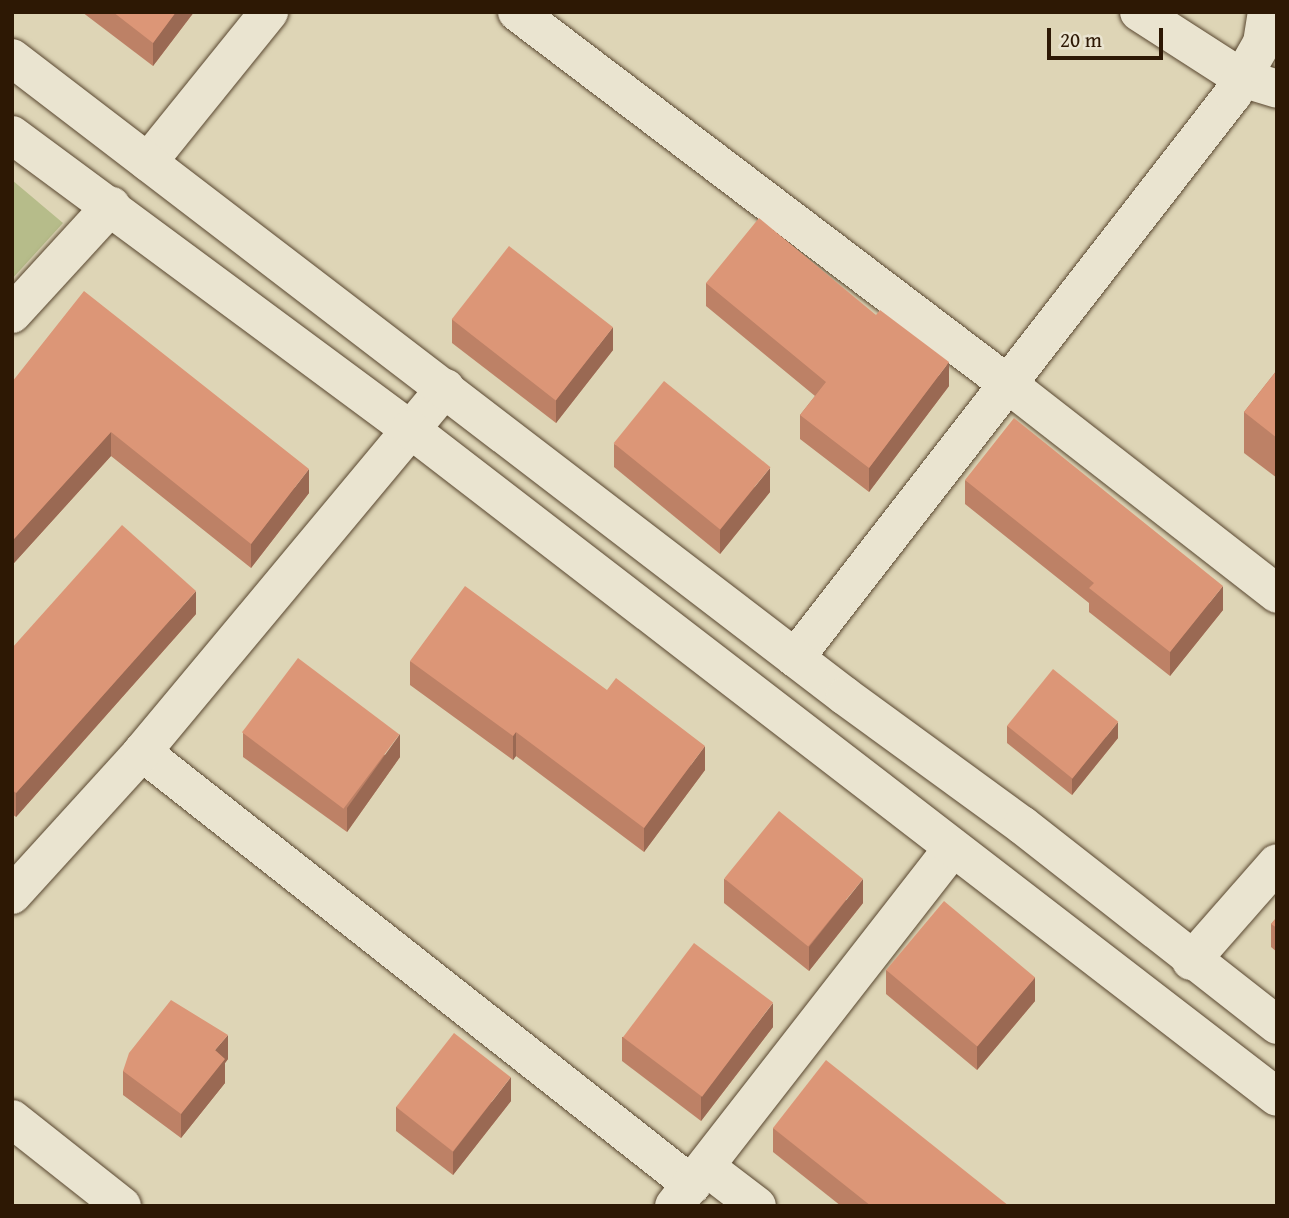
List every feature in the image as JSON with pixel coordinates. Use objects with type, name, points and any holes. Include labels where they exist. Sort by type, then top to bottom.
[{"type":"street","points":[[148,162],[269,12]]},
{"type":"street","points":[[517,12],[1009,385],[1277,594]]},
{"type":"street","points":[[1139,12],[1259,84]]},
{"type":"street","points":[[795,657],[1009,385],[1259,84],[1267,12]]},
{"type":"street","points":[[12,58],[795,657],[1022,825],[1191,961],[1277,1026]]},
{"type":"street","points":[[12,135],[410,429],[951,850],[1277,1097]]},
{"type":"street","points":[[12,314],[111,206]]},
{"type":"street","points":[[12,895],[142,752],[445,388]]},
{"type":"street","points":[[142,752],[691,1186],[757,1206]]},
{"type":"street","points":[[691,1186],[951,850]]},
{"type":"street","points":[[1191,961],[1277,863]]},
{"type":"street","points":[[12,1119],[122,1206]]},
{"type":"green space","points":[[12,180],[63,223],[12,279]]},
{"type":"building","points":[[113,12],[176,12],[153,43]]},
{"type":"building","points":[[759,218],[876,315],[880,310],[949,362],[869,468],[800,415],[826,382],[706,283]]},
{"type":"building","points":[[509,246],[613,327],[556,401],[452,319]]},
{"type":"building","points":[[84,291],[309,469],[251,544],[111,432],[14,539],[12,537],[12,382]]},
{"type":"building","points":[[1277,370],[1277,438],[1244,412]]},
{"type":"building","points":[[664,381],[770,467],[720,529],[614,443]]},
{"type":"building","points":[[1014,418],[1223,586],[1170,652],[1089,588],[1094,583],[965,480]]},
{"type":"building","points":[[122,525],[196,591],[16,793],[12,790],[12,648]]},
{"type":"building","points":[[465,586],[607,690],[616,678],[705,746],[644,828],[516,732],[513,736],[410,661]]},
{"type":"building","points":[[298,658],[399,734],[343,809],[242,732]]},
{"type":"building","points":[[1053,669],[1118,722],[1072,779],[1007,726]]},
{"type":"building","points":[[779,811],[863,879],[808,947],[724,879]]},
{"type":"building","points":[[944,901],[1035,977],[977,1046],[886,970]]},
{"type":"building","points":[[1277,917],[1277,928],[1271,924]]},
{"type":"building","points":[[694,943],[773,1003],[702,1097],[623,1037]]},
{"type":"building","points":[[171,1000],[228,1035],[215,1050],[225,1059],[181,1114],[123,1071],[129,1053]]},
{"type":"building","points":[[454,1033],[511,1077],[453,1151],[396,1107]]},
{"type":"building","points":[[826,1060],[1009,1206],[871,1206],[773,1128]]}]
